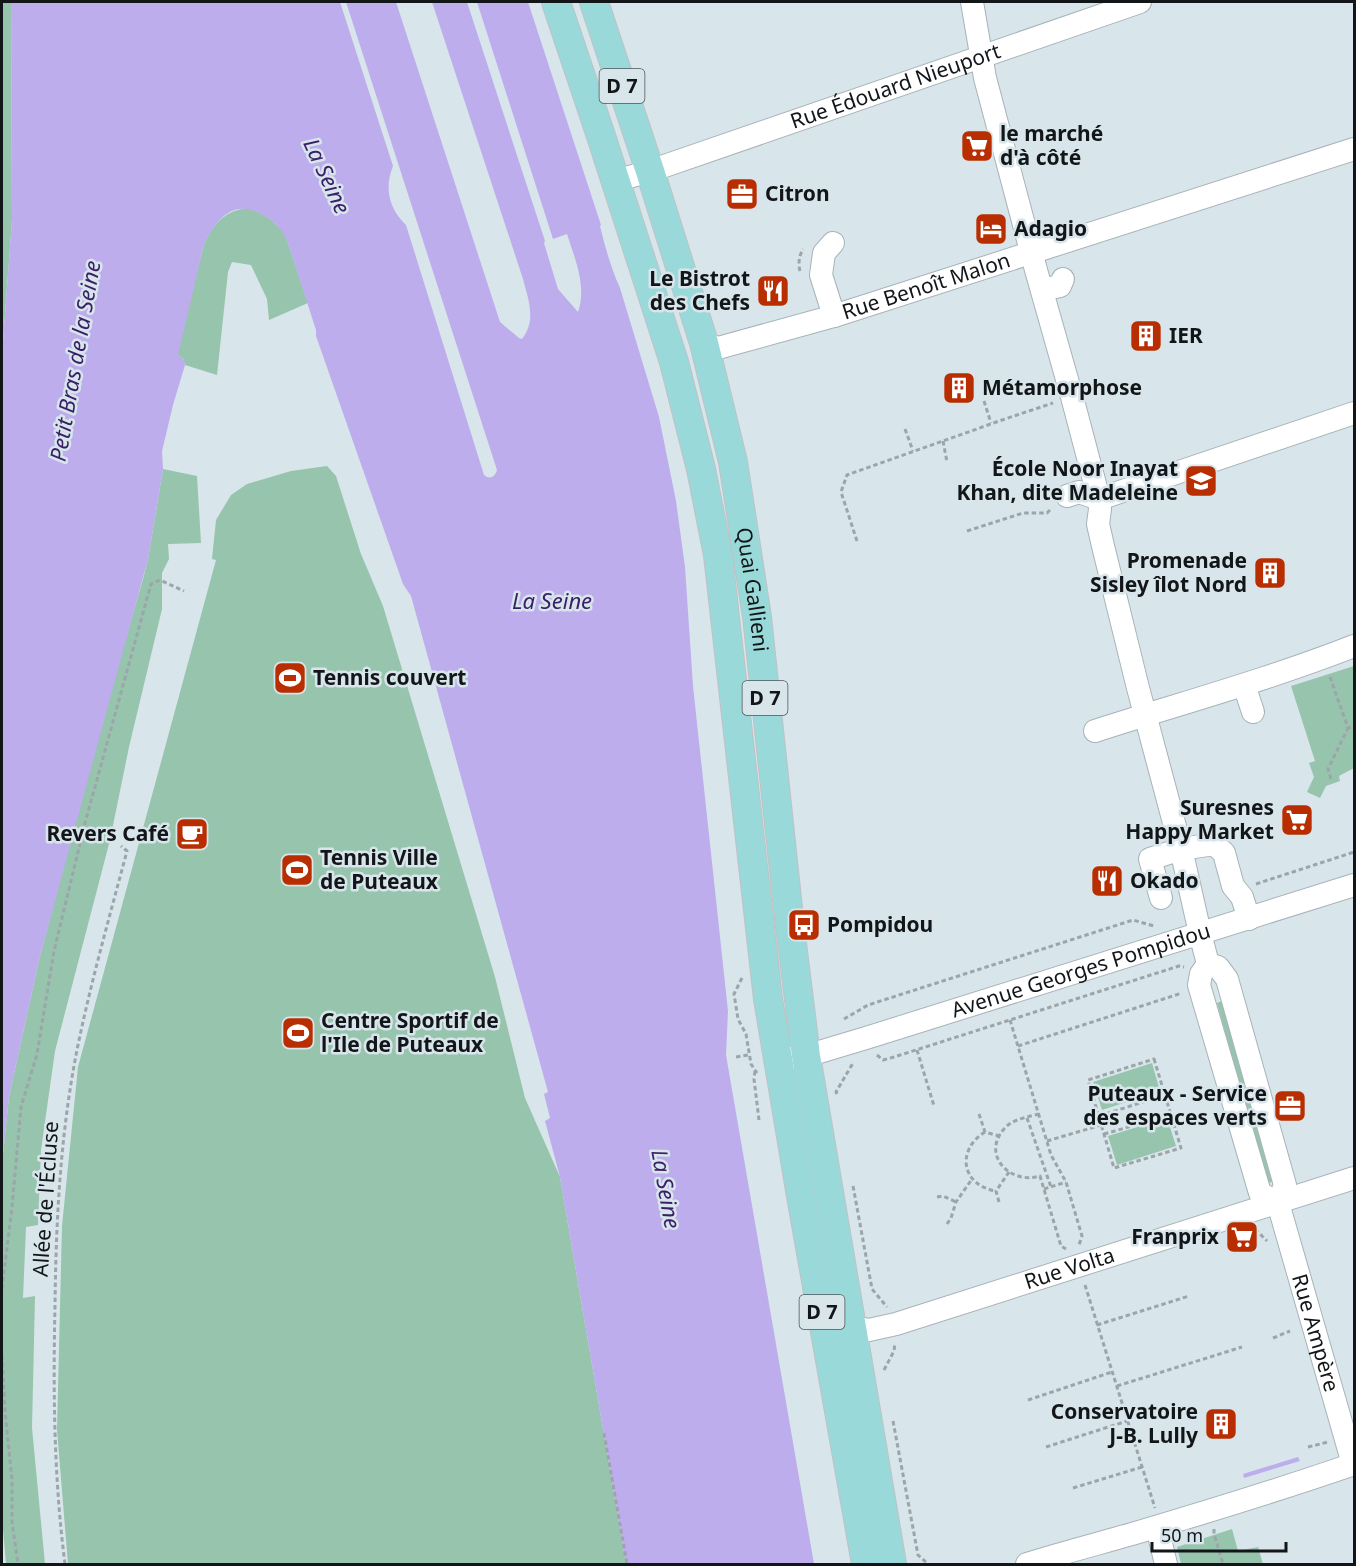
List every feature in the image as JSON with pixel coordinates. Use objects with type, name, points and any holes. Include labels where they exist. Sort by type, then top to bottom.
[{"type":"main road","name":"Quai Gallieni","points":[[556,2],[674,362],[701,469],[718,555],[764,960],[765,1069]]},
{"type":"main road","name":"Quai Gallieni","points":[[594,2],[704,343],[733,462],[757,616],[806,1056]]},
{"type":"main road","name":"D 7","points":[[806,1056],[892,1564]]},
{"type":"main road","name":"D 7","points":[[765,1069],[866,1564]]},
{"type":"street","points":[[972,2],[985,78],[1099,499],[1098,524],[1102,546],[1181,849],[1200,933],[1198,972],[1260,1192],[1278,1203]]},
{"type":"street","name":"Rue Édouard Nieuport","points":[[650,171],[1140,2]]},
{"type":"street","name":"Rue Benoît Malon","points":[[704,343],[718,348],[834,316],[1031,253],[1186,213],[1354,149]]},
{"type":"street","points":[[615,181],[650,171]]},
{"type":"street","points":[[833,243],[824,253],[821,275],[834,316]]},
{"type":"street","points":[[1042,290],[1060,286],[1063,279]]},
{"type":"street","points":[[1067,496],[1079,492],[1099,499],[1353,419]]},
{"type":"street","points":[[1095,730],[1244,685],[1354,646]]},
{"type":"street","points":[[1244,685],[1253,712]]},
{"type":"street","points":[[1161,898],[1150,859],[1181,849],[1214,844],[1224,853],[1233,885],[1242,897],[1249,919]]},
{"type":"street","name":"Avenue Georges Pompidou","points":[[765,1069],[1354,885]]},
{"type":"street","name":"Rue Volta","points":[[853,1327],[868,1330],[896,1324],[1354,1178]]},
{"type":"street","name":"Rue Ampère","points":[[1278,1203],[1354,1464]]},
{"type":"street","points":[[1027,1564],[1156,1518],[1214,1509],[1354,1464]]},
{"type":"street","points":[[1156,1518],[1166,1564]]},
{"type":"path","points":[[857,541],[841,492],[847,475],[1072,397]]},
{"type":"path","points":[[984,401],[992,423]]},
{"type":"path","points":[[905,429],[913,451]]},
{"type":"path","points":[[943,441],[947,462]]},
{"type":"path","points":[[967,531],[1023,513],[1047,513],[1067,496]]},
{"type":"path","points":[[2,1290],[21,1107],[37,1054],[54,951],[85,823],[151,584],[160,580],[184,591]]},
{"type":"path","points":[[1329,674],[1348,728],[1328,769],[1331,779]]},
{"type":"path","points":[[1348,728],[1354,726]]},
{"type":"path","name":"Allée de l'Écluse","points":[[65,1564],[54,1415],[56,1242],[60,1174],[80,1031],[127,851],[121,846]]},
{"type":"path","points":[[1242,897],[1252,886],[1260,882],[1354,852]]},
{"type":"path","name":"Avenue Georges Pompidou","points":[[844,1019],[868,1005],[1133,920],[1156,927]]},
{"type":"path","points":[[871,1050],[883,1060],[1179,966],[1198,972],[1182,993],[1018,1046]]},
{"type":"path","points":[[744,974],[734,994],[738,1019],[746,1034],[751,1064],[765,1069],[754,1079],[759,1120]]},
{"type":"path","points":[[1010,1020],[1051,1155],[1066,1182],[1082,1236],[1077,1249]]},
{"type":"path","points":[[917,1050],[934,1106]]},
{"type":"path","points":[[736,1057],[748,1055]]},
{"type":"path","points":[[1154,1059],[1171,1115],[1180,1148],[1114,1168],[1088,1080],[1154,1059]]},
{"type":"path","points":[[838,1103],[836,1092],[854,1060]]},
{"type":"path","points":[[1099,1116],[1165,1095]]},
{"type":"path","points":[[979,1113],[985,1132]]},
{"type":"path","points":[[1039,1114],[1013,1122],[1004,1128],[999,1136],[996,1149],[1004,1169],[1021,1178],[1031,1179],[1040,1176],[1061,1246],[1068,1250]]},
{"type":"path","points":[[1104,1134],[1171,1115]]},
{"type":"path","points":[[1027,1118],[1051,1187]]},
{"type":"path","points":[[1047,1142],[1101,1125]]},
{"type":"path","points":[[996,1191],[984,1189],[975,1183],[966,1163],[971,1143],[978,1136],[985,1132],[999,1136]]},
{"type":"path","points":[[999,1202],[996,1191],[1009,1172]]},
{"type":"path","points":[[947,1224],[956,1202],[972,1179]]},
{"type":"path","points":[[1044,1189],[1066,1182]]},
{"type":"path","points":[[853,1185],[872,1289],[888,1308]]},
{"type":"path","points":[[937,1197],[943,1196],[956,1202]]},
{"type":"path","points":[[1254,1228],[1268,1242]]},
{"type":"path","points":[[1083,1278],[1156,1518]]},
{"type":"path","points":[[1097,1325],[1189,1296]]},
{"type":"path","points":[[1273,1338],[1290,1331]]},
{"type":"path","points":[[884,1370],[894,1351],[895,1342]]},
{"type":"path","points":[[1117,1386],[1242,1347]]},
{"type":"path","points":[[2,1355],[12,1480],[12,1522],[18,1564]]},
{"type":"path","points":[[1028,1400],[1112,1372]]},
{"type":"path","points":[[892,1416],[918,1555],[928,1564]]},
{"type":"path","points":[[1046,1447],[1127,1420]]},
{"type":"path","points":[[604,1433],[627,1564]]},
{"type":"path","points":[[1308,1447],[1335,1440]]},
{"type":"path","points":[[1073,1488],[1142,1467]]},
{"type":"path","points":[[1214,1509],[1215,1534],[1223,1564]]},
{"type":"green space","points":[[2,2],[11,2],[12,220],[2,355]]},
{"type":"green space","points":[[246,208],[257,211],[270,219],[283,231],[308,303],[269,320],[267,299],[251,265],[232,262],[228,272],[217,375],[185,365],[183,358],[177,355],[204,244],[220,220],[231,212]]},
{"type":"green space","name":"Centre Sportif de l'Ile de Puteaux","points":[[327,466],[336,476],[361,554],[383,606],[495,977],[525,1098],[560,1177],[626,1564],[68,1564],[57,1430],[62,1226],[78,1067],[216,560],[212,559],[216,520],[231,495],[247,484],[291,471]]},
{"type":"green space","points":[[163,469],[197,476],[201,543],[168,544],[169,559],[162,573],[162,609],[129,747],[110,840],[55,1051],[41,1150],[38,1225],[26,1227],[23,1298],[35,1296],[32,1428],[45,1564],[6,1564],[2,1518],[2,1164],[9,1097],[39,960],[101,725],[148,559]]},
{"type":"green space","points":[[1354,666],[1354,768],[1339,776],[1340,781],[1326,786],[1320,798],[1307,792],[1314,777],[1309,763],[1315,761],[1291,686]]},
{"type":"green space","points":[[1222,1001],[1272,1182],[1267,1183],[1217,1003]]},
{"type":"green space","points":[[1152,1063],[1160,1091],[1102,1110],[1093,1082]]},
{"type":"green space","points":[[1167,1118],[1176,1146],[1117,1165],[1108,1136]]},
{"type":"green space","points":[[1232,1529],[1238,1551],[1258,1547],[1263,1564],[1181,1564],[1177,1547]]},
{"type":"water","name":"La Seine","points":[[11,2],[340,2],[393,166],[389,182],[392,205],[406,225],[484,475],[490,477],[494,476],[497,470],[346,2],[396,2],[500,322],[522,339],[527,332],[530,317],[523,279],[432,2],[467,2],[545,241],[558,289],[578,312],[581,282],[567,234],[553,239],[477,2],[528,2],[601,225],[608,257],[620,288],[659,417],[676,501],[685,567],[693,686],[728,1011],[726,1055],[814,1564],[626,1564],[560,1177],[545,1121],[550,1118],[544,1094],[548,1092],[411,596],[403,584],[316,336],[288,243],[275,224],[252,210],[235,210],[227,214],[220,219],[204,244],[178,355],[183,358],[185,365],[162,451],[163,469],[148,559],[39,960],[9,1097],[2,1164],[2,355],[12,220]]},
{"type":"water","points":[[1298,1457],[1300,1461],[1244,1478],[1243,1474]]},
{"type":"place","name":"le marché d'à côté","points":[[977,146]]},
{"type":"place","name":"Citron","points":[[742,194]]},
{"type":"place","name":"Adagio","points":[[991,229]]},
{"type":"place","name":"Le Bistrot des Chefs","points":[[773,291]]},
{"type":"place","name":"IER","points":[[1146,336]]},
{"type":"place","name":"Métamorphose","points":[[959,388]]},
{"type":"place","name":"École Noor Inayat Khan, dite Madeleine","points":[[1201,481]]},
{"type":"place","name":"Promenade Sisley îlot Nord","points":[[1270,573]]},
{"type":"place","name":"Tennis couvert","points":[[290,678]]},
{"type":"place","name":"Suresnes Happy Market","points":[[1297,820]]},
{"type":"place","name":"Revers Café","points":[[192,834]]},
{"type":"place","name":"Tennis Ville de Puteaux","points":[[297,870]]},
{"type":"place","name":"Okado","points":[[1107,881]]},
{"type":"place","name":"Pompidou","points":[[804,925]]},
{"type":"place","name":"Centre Sportif de l'Ile de Puteaux","points":[[298,1033]]},
{"type":"place","name":"Puteaux - Service des espaces verts","points":[[1290,1106]]},
{"type":"place","name":"Franprix","points":[[1242,1237]]},
{"type":"place","name":"Conservatoire J-B. Lully","points":[[1221,1424]]},
{"type":"water label","name":"Petit Bras de la Seine","points":[[75,361]]}]
